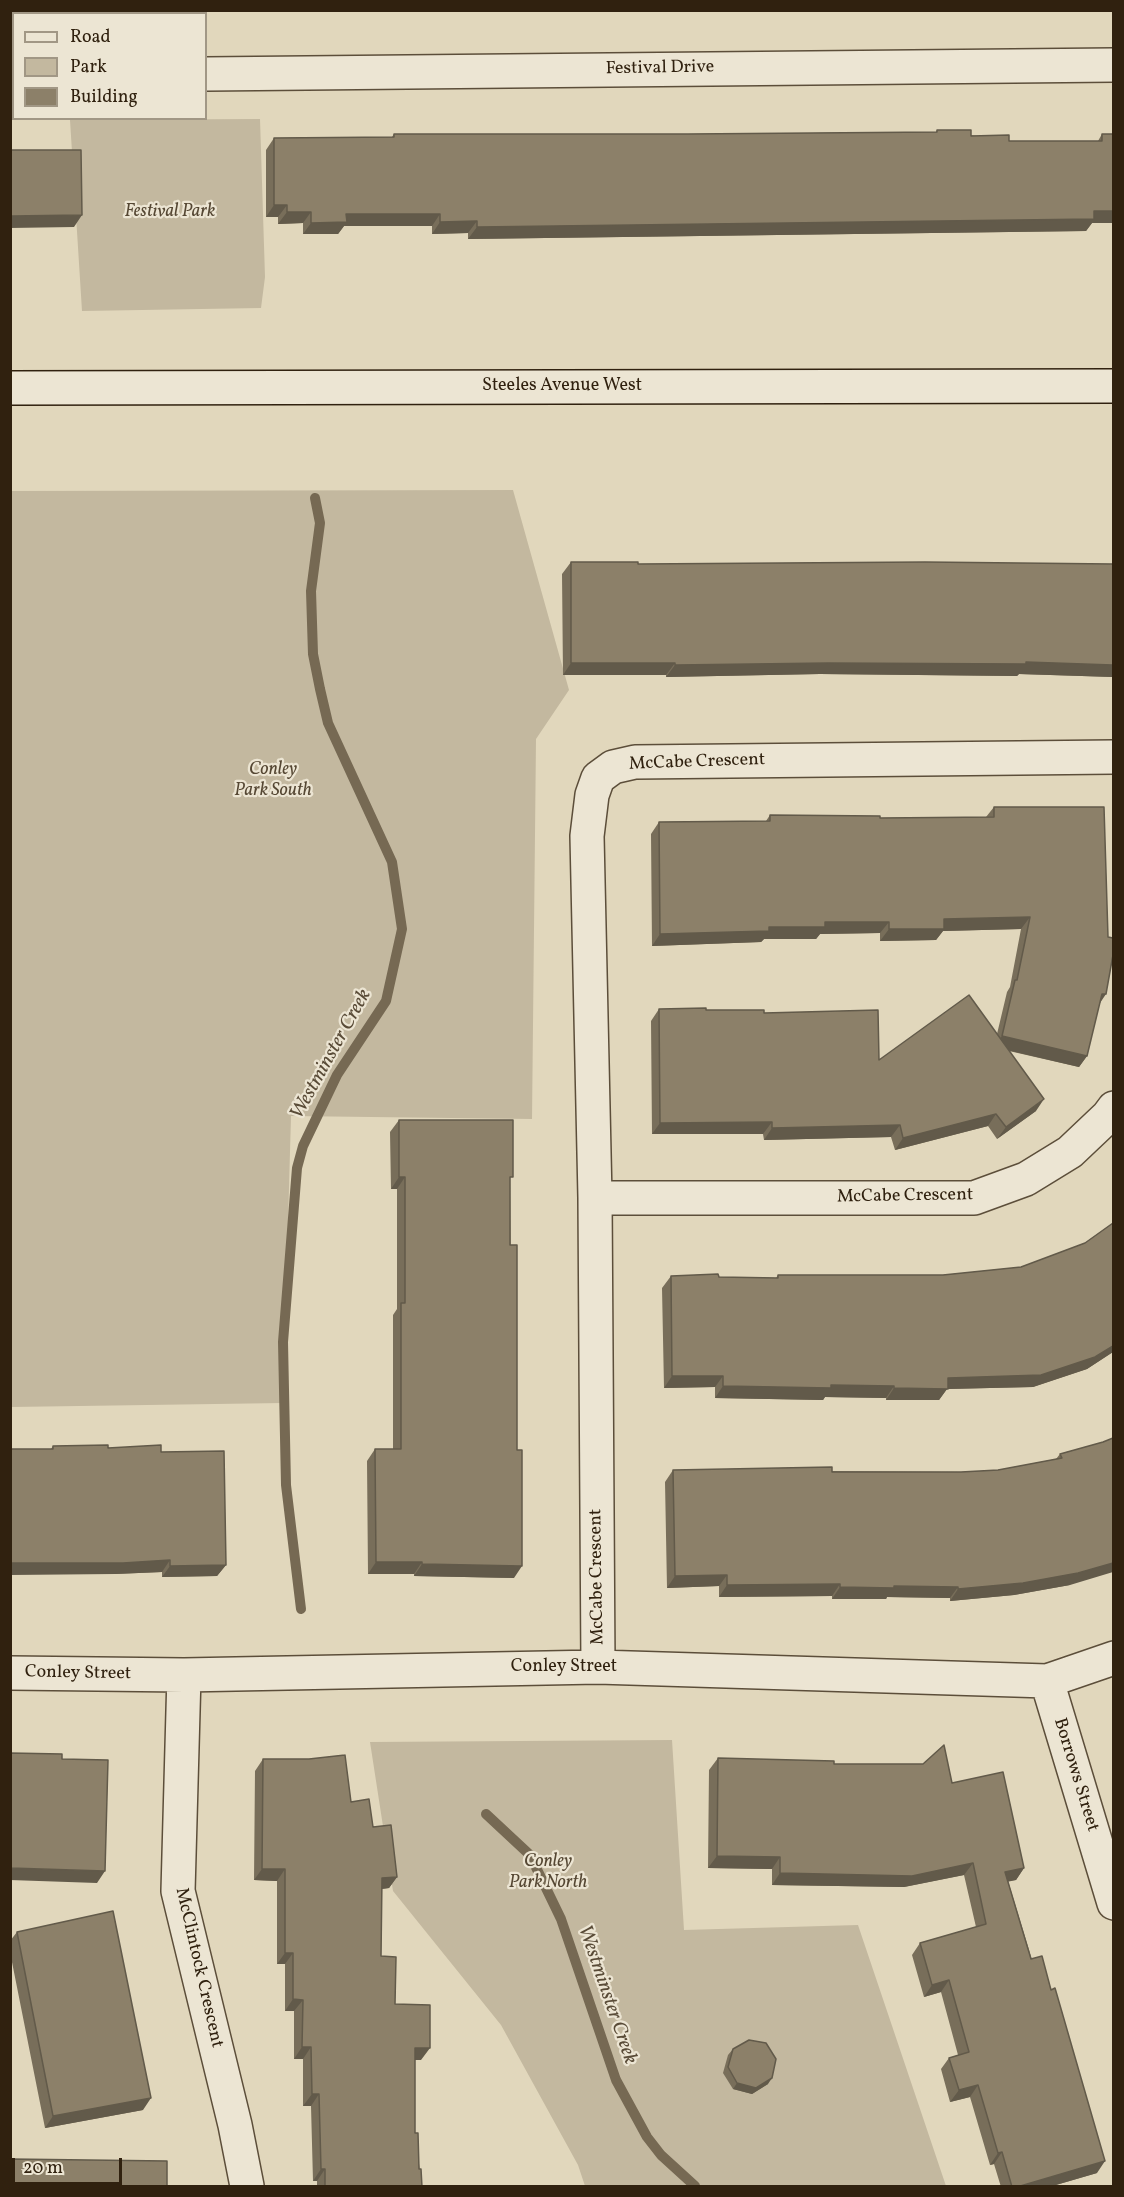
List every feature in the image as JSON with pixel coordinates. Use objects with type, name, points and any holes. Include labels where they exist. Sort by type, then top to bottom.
[{"type":"street","name":"Festival Drive","points":[[207,74],[1113,65]]},
{"type":"street","name":"Steeles Avenue West","points":[[10,388],[1113,386]]},
{"type":"street","name":"McCabe Crescent","points":[[598,1667],[595,1198],[587,836],[592,795],[598,778],[613,766],[634,762],[1113,757]]},
{"type":"street","name":"McCabe Crescent","points":[[595,1198],[974,1198],[1026,1179],[1070,1152],[1108,1116],[1113,1108]]},
{"type":"street","name":"Conley Street","points":[[10,1673],[184,1675],[598,1667],[1047,1681],[1113,1658]]},
{"type":"street","name":"McClintock Crescent","points":[[184,1675],[178,1891],[235,2126],[246,2187]]},
{"type":"street","name":"Borrows Street","points":[[1047,1681],[1113,1903]]},
{"type":"green space","name":"Festival Park","points":[[260,119],[265,277],[261,308],[82,311],[70,120]]},
{"type":"green space","name":"Conley Park South","points":[[513,490],[569,690],[536,739],[532,1119],[291,1116],[283,1403],[11,1407],[11,491]]},
{"type":"green space","name":"Conley Park North","points":[[672,1740],[684,1930],[858,1925],[946,2186],[585,2186],[578,2165],[501,2025],[393,1891],[370,1742]]},
{"type":"building","points":[[937,130],[971,130],[971,136],[1009,135],[1009,141],[1102,141],[1102,134],[1113,134],[1113,211],[1094,211],[1094,219],[477,227],[477,221],[440,222],[440,214],[346,214],[347,222],[311,223],[311,212],[287,212],[287,205],[274,205],[274,138],[394,137],[394,134],[688,134],[937,132]]},
{"type":"building","points":[[10,150],[81,150],[82,215],[10,216]]},
{"type":"building","points":[[571,562],[1113,564],[1113,665],[1026,662],[1026,664],[675,665],[675,663],[571,663]]},
{"type":"building","points":[[994,807],[1104,807],[1108,937],[1113,938],[1113,955],[1106,994],[1102,994],[1087,1056],[1002,1036],[1030,917],[944,919],[944,929],[889,929],[889,922],[825,922],[825,927],[769,927],[769,931],[660,934],[659,822],[770,821],[770,815],[880,816],[880,818],[994,817]]},
{"type":"building","points":[[969,995],[1044,1099],[1006,1127],[996,1114],[903,1138],[900,1125],[772,1128],[772,1122],[660,1123],[659,1009],[764,1010],[764,1013],[878,1010],[879,1060]]},
{"type":"building","points":[[399,1120],[513,1120],[510,1245],[517,1245],[517,1450],[522,1450],[522,1566],[376,1562],[375,1449],[401,1449],[401,1303],[405,1303],[405,1177],[399,1177]]},
{"type":"building","points":[[1113,1223],[1113,1346],[1095,1357],[1041,1375],[948,1378],[948,1389],[831,1385],[831,1388],[723,1386],[723,1376],[672,1376],[671,1276],[718,1274],[719,1277],[778,1278],[778,1275],[943,1275],[1021,1267],[1085,1243]]},
{"type":"building","points":[[1113,1438],[1113,1563],[1078,1573],[1023,1583],[958,1589],[958,1587],[840,1587],[840,1584],[727,1585],[727,1575],[675,1576],[673,1470],[832,1467],[832,1472],[998,1470],[1062,1458],[1060,1454]]},
{"type":"building","points":[[108,1445],[108,1448],[161,1445],[161,1452],[224,1451],[226,1565],[170,1566],[170,1560],[123,1563],[10,1563],[10,1449]]},
{"type":"building","points":[[944,1745],[952,1783],[1003,1772],[1024,1868],[1005,1872],[1031,1959],[1042,1956],[1051,1990],[1055,1988],[1105,2161],[1017,2187],[1012,2187],[1002,2152],[998,2153],[978,2085],[959,2090],[949,2058],[969,2052],[949,1980],[932,1985],[920,1943],[986,1924],[973,1863],[912,1876],[780,1873],[780,1857],[717,1856],[718,1758],[834,1761],[834,1764],[923,1764]]},
{"type":"building","points":[[10,1753],[62,1754],[62,1759],[108,1760],[105,1871],[10,1868]]},
{"type":"building","points":[[345,1755],[351,1802],[369,1799],[373,1827],[391,1825],[397,1877],[382,1878],[381,1956],[396,1957],[395,2004],[430,2005],[430,2048],[415,2048],[415,2133],[418,2133],[422,2187],[325,2187],[325,2169],[321,2169],[319,2094],[312,2094],[311,2047],[302,2047],[303,2000],[293,1999],[293,1953],[285,1953],[285,1869],[262,1869],[263,1759],[309,1759]]},
{"type":"building","points":[[113,1911],[151,2098],[53,2116],[17,1932]]},
{"type":"building","points":[[749,2040],[766,2043],[776,2059],[772,2078],[756,2088],[737,2083],[728,2067],[733,2049]]},
{"type":"building","points":[[10,2159],[167,2161],[167,2187],[10,2187]]},
{"type":"waterway","name":"Westminster Creek","points":[[301,1609],[286,1485],[283,1342],[297,1168],[303,1146],[337,1075],[386,1001],[402,929],[392,862],[328,723],[320,689],[313,654],[311,591],[320,523],[315,498]]},
{"type":"waterway","name":"Westminster Creek","points":[[486,1814],[530,1855],[561,1919],[616,2080],[647,2137],[661,2155],[695,2186]]}]
